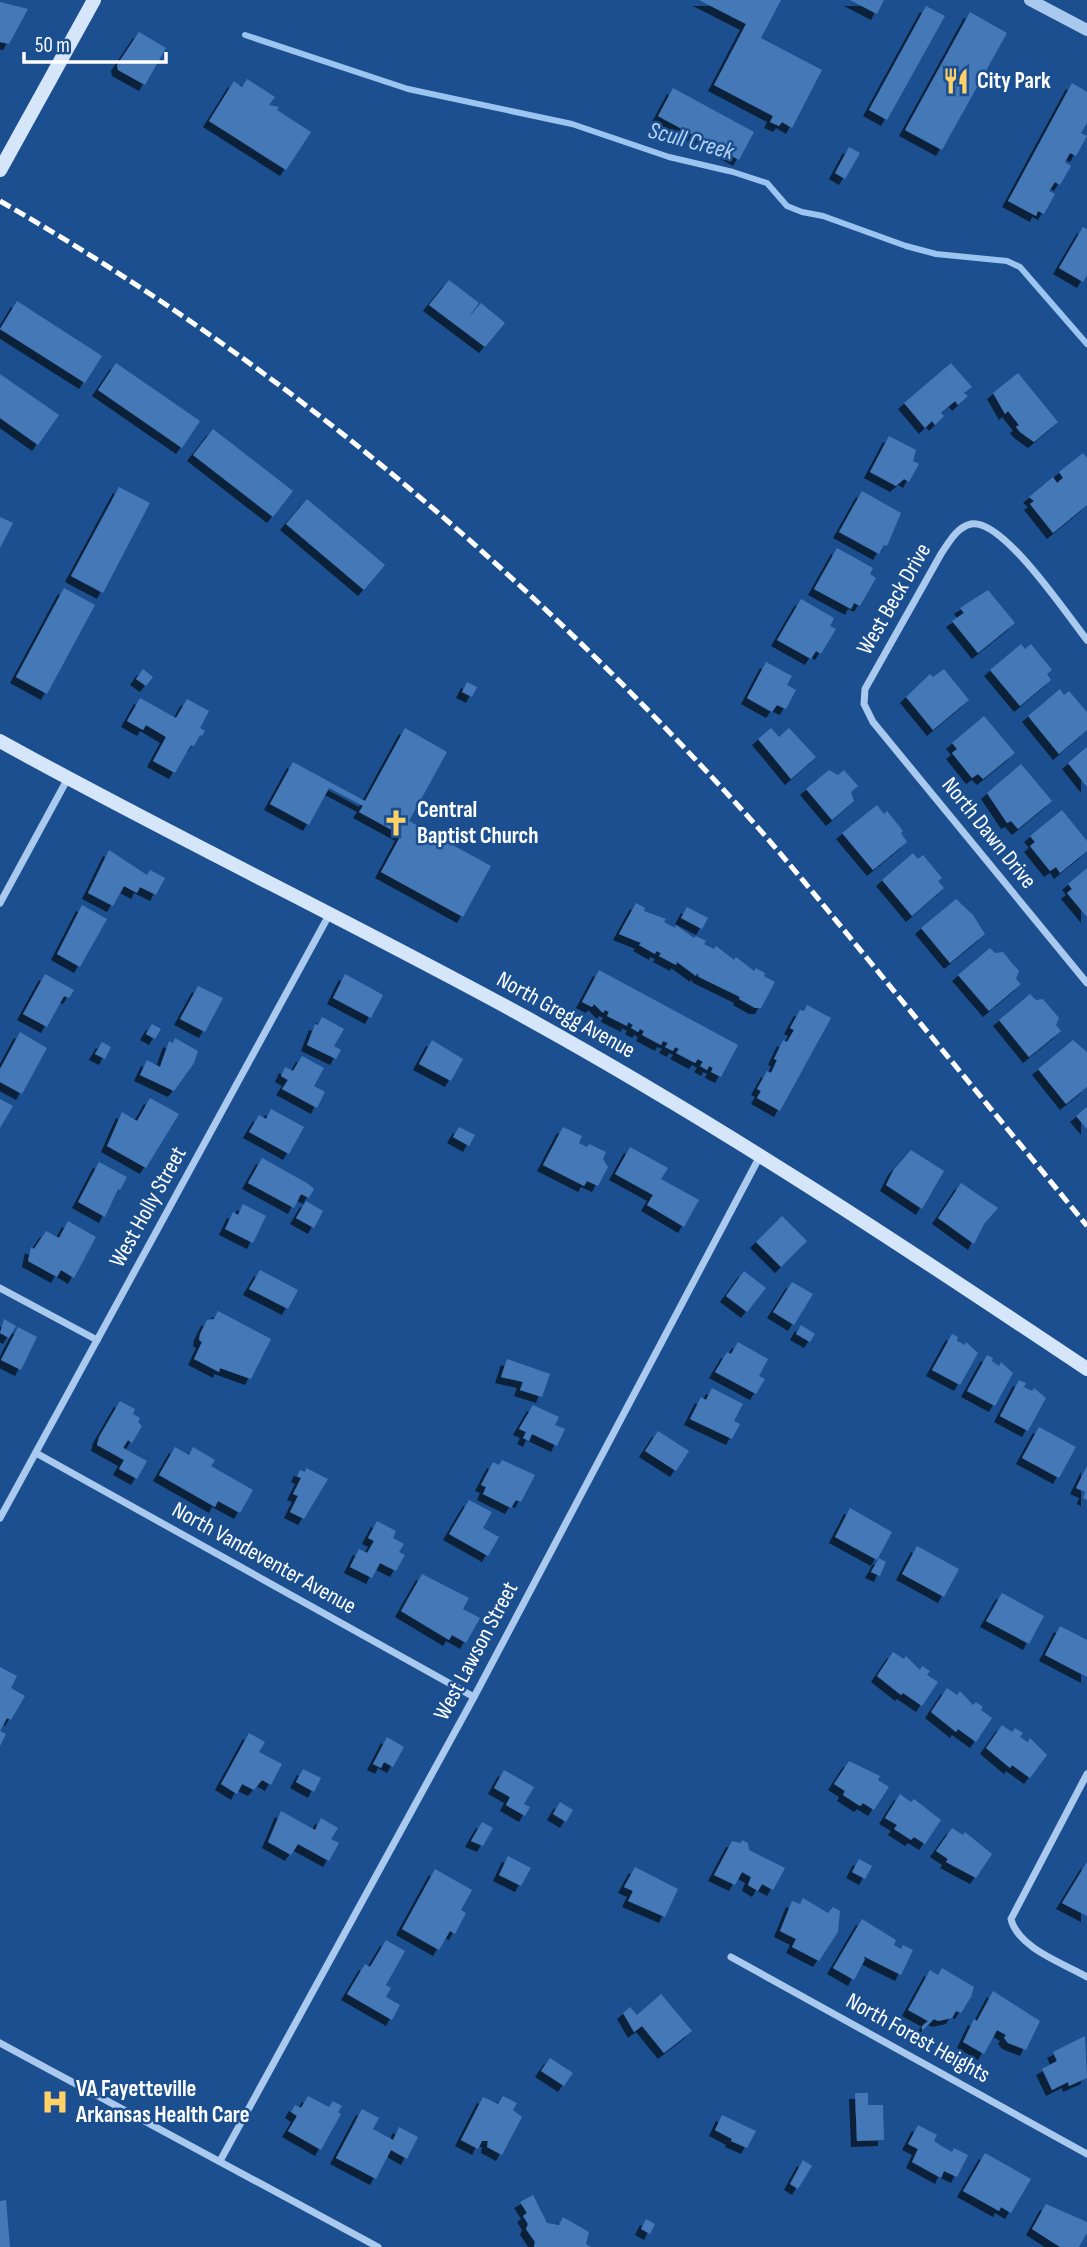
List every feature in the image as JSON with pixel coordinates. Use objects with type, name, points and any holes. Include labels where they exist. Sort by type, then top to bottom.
[{"type":"main road","points":[[0,170],[94,0]]},
{"type":"main road","name":"North Gregg Avenue","points":[[0,741],[525,1017],[862,1218],[1087,1369]]},
{"type":"street","points":[[1030,0],[1087,30]]},
{"type":"street","name":"West Beck Drive","points":[[864,704],[865,689],[941,554],[955,533],[972,524],[987,526],[1006,539],[1087,639]]},
{"type":"street","name":"North Dawn Drive","points":[[864,704],[873,723],[1087,983]]},
{"type":"street","points":[[0,903],[68,778]]},
{"type":"street","name":"West Holly Street","points":[[0,1518],[329,915]]},
{"type":"street","name":"West Lawson Street","points":[[220,2161],[474,1697],[760,1156]]},
{"type":"street","points":[[0,1287],[97,1340]]},
{"type":"street","name":"North Vandeventer Avenue","points":[[36,1453],[474,1697]]},
{"type":"street","points":[[1087,1774],[1011,1919],[1014,1930],[1027,1942],[1087,1977]]},
{"type":"street","name":"North Forest Heights","points":[[731,1957],[1087,2154]]},
{"type":"street","points":[[0,2043],[378,2247]]},
{"type":"building","points":[[699,0],[781,0],[761,38],[822,70],[792,128],[782,122],[779,126],[770,122],[773,116],[714,85],[746,24]]},
{"type":"building","points":[[850,0],[884,0],[877,14]]},
{"type":"building","points":[[0,2],[28,9],[9,44],[0,42]]},
{"type":"building","points":[[926,6],[945,16],[887,120],[869,110]]},
{"type":"building","name":"City Park","points":[[970,12],[1007,33],[942,150],[905,130]]},
{"type":"building","points":[[139,32],[166,48],[145,85],[118,70],[117,65]]},
{"type":"building","points":[[247,79],[275,97],[269,105],[279,107],[277,110],[311,132],[286,170],[209,121],[234,81],[242,87]]},
{"type":"building","points":[[1072,83],[1087,92],[1087,123],[1081,133],[1087,136],[1076,156],[1070,153],[1065,162],[1071,166],[1060,185],[1055,182],[1049,191],[1055,194],[1044,214],[1038,211],[1036,216],[1008,201]]},
{"type":"building","points":[[673,88],[754,132],[739,160],[658,116]]},
{"type":"building","points":[[849,147],[860,153],[845,179],[835,173]]},
{"type":"building","points":[[1083,227],[1087,229],[1087,275],[1083,282],[1059,268]]},
{"type":"building","points":[[449,280],[479,303],[468,318],[481,303],[505,323],[485,347],[429,305]]},
{"type":"building","points":[[17,301],[102,356],[85,383],[0,329]]},
{"type":"building","points":[[116,363],[200,421],[182,448],[98,390]]},
{"type":"building","points":[[951,363],[972,387],[964,393],[968,396],[958,405],[955,401],[941,413],[944,416],[935,425],[932,421],[925,428],[904,403]]},
{"type":"building","points":[[1018,373],[1058,422],[1034,442],[1020,432],[1016,427],[1019,425],[1008,411],[1005,414],[993,393]]},
{"type":"building","points":[[0,374],[59,415],[38,445],[0,418]]},
{"type":"building","points":[[213,429],[293,491],[273,517],[193,455]]},
{"type":"building","points":[[889,436],[916,450],[913,461],[919,464],[909,482],[904,479],[896,486],[870,472]]},
{"type":"building","points":[[1083,453],[1087,458],[1087,505],[1053,533],[1030,504],[1034,501],[1029,497],[1053,477],[1057,483],[1063,478],[1059,472]]},
{"type":"building","points":[[119,487],[150,503],[103,593],[71,576]]},
{"type":"building","points":[[862,491],[901,513],[887,546],[884,545],[879,554],[839,532]]},
{"type":"building","points":[[307,499],[385,565],[364,590],[286,524]]},
{"type":"building","points":[[0,517],[13,523],[0,548]]},
{"type":"building","points":[[837,548],[873,568],[870,574],[876,578],[860,606],[854,603],[851,609],[814,589]]},
{"type":"building","points":[[64,588],[95,605],[47,694],[16,677]]},
{"type":"building","points":[[988,590],[1015,623],[978,653],[952,621],[964,613],[960,608]]},
{"type":"building","points":[[801,599],[834,618],[830,626],[836,629],[821,654],[816,651],[811,659],[777,640]]},
{"type":"building","points":[[1021,644],[1025,649],[1031,644],[1052,670],[1047,674],[1051,680],[1020,706],[990,670]]},
{"type":"building","points":[[766,662],[792,676],[787,685],[796,690],[786,709],[777,705],[772,712],[747,698]]},
{"type":"building","points":[[143,669],[153,677],[146,686],[136,679]]},
{"type":"building","points":[[944,669],[969,700],[933,730],[906,697],[930,674],[933,677]]},
{"type":"building","points":[[467,682],[477,687],[472,697],[462,692]]},
{"type":"building","points":[[1060,689],[1064,695],[1069,691],[1087,712],[1087,730],[1059,754],[1028,716]]},
{"type":"building","points":[[140,698],[176,718],[187,699],[209,711],[200,728],[205,731],[194,746],[191,745],[175,773],[153,761],[166,737],[146,725],[143,730],[127,721]]},
{"type":"building","points":[[984,716],[1015,753],[983,779],[978,774],[972,778],[952,753],[957,749],[952,743]]},
{"type":"building","name":"Central Baptist Church","points":[[405,728],[447,752],[409,821],[491,866],[463,917],[381,872],[401,835],[359,812],[363,806],[329,788],[309,825],[270,804],[293,762],[365,801]]},
{"type":"building","points":[[771,728],[779,737],[789,728],[816,757],[791,779],[758,739]]},
{"type":"building","points":[[1087,747],[1087,787],[1068,763]]},
{"type":"building","points":[[1021,764],[1052,801],[1018,829],[1011,821],[1007,823],[987,793]]},
{"type":"building","points":[[829,770],[838,775],[844,770],[858,786],[851,792],[854,801],[832,820],[806,789]]},
{"type":"building","points":[[877,805],[884,814],[887,811],[903,831],[901,833],[907,842],[873,870],[842,833]]},
{"type":"building","points":[[1062,810],[1087,841],[1087,851],[1060,873],[1056,867],[1050,871],[1030,846],[1035,842],[1030,836]]},
{"type":"building","points":[[109,850],[147,875],[150,870],[165,878],[156,895],[140,887],[137,893],[124,886],[113,906],[88,893]]},
{"type":"building","points":[[913,853],[918,859],[923,855],[942,878],[938,881],[944,888],[912,916],[882,880]]},
{"type":"building","points":[[1087,868],[1087,917],[1067,893],[1072,889],[1068,884]]},
{"type":"building","points":[[956,899],[973,915],[985,934],[950,963],[921,928]]},
{"type":"building","points":[[636,903],[645,908],[644,911],[666,919],[664,922],[675,928],[676,925],[694,938],[696,936],[706,941],[704,944],[714,949],[716,946],[734,960],[736,957],[754,971],[756,968],[765,973],[764,976],[775,982],[761,1008],[755,1008],[739,999],[740,997],[699,977],[697,973],[696,976],[677,962],[676,965],[659,956],[661,953],[656,951],[655,954],[639,945],[641,943],[619,934]]},
{"type":"building","points":[[82,905],[107,919],[80,967],[57,954]]},
{"type":"building","points":[[687,907],[708,918],[702,929],[681,918]]},
{"type":"building","points":[[990,948],[995,953],[1003,952],[1019,971],[1016,979],[1021,984],[989,1011],[958,975]]},
{"type":"building","points":[[599,970],[738,1045],[721,1077],[711,1072],[713,1068],[709,1066],[707,1070],[700,1066],[703,1062],[698,1059],[695,1063],[676,1053],[679,1049],[675,1047],[673,1051],[665,1047],[668,1043],[663,1041],[661,1045],[642,1035],[644,1031],[640,1029],[638,1032],[631,1028],[633,1025],[628,1022],[627,1026],[607,1016],[609,1012],[605,1010],[603,1013],[594,1004],[592,1007],[582,1002]]},
{"type":"building","points":[[45,974],[74,990],[69,998],[64,996],[47,1027],[23,1014]]},
{"type":"building","points":[[345,974],[383,995],[371,1018],[333,998]]},
{"type":"building","points":[[198,986],[223,998],[205,1032],[180,1019]]},
{"type":"building","points":[[1030,994],[1036,1000],[1043,999],[1059,1018],[1056,1025],[1061,1031],[1029,1057],[999,1020]]},
{"type":"building","points":[[807,1005],[831,1018],[780,1111],[757,1098],[761,1091],[757,1089],[767,1071],[771,1073],[783,1040],[787,1042],[794,1030],[790,1028],[800,1010],[804,1011]]},
{"type":"building","points":[[322,1017],[344,1029],[334,1046],[341,1050],[336,1059],[307,1045],[315,1024],[318,1025]]},
{"type":"building","points":[[152,1024],[161,1029],[155,1039],[146,1034]]},
{"type":"building","points":[[20,1032],[47,1048],[22,1094],[0,1082],[0,1069]]},
{"type":"building","points":[[175,1038],[198,1051],[194,1063],[174,1091],[140,1075],[147,1060],[160,1067],[169,1041],[173,1043]]},
{"type":"building","points":[[432,1040],[463,1059],[451,1081],[419,1064]]},
{"type":"building","points":[[1073,1040],[1087,1052],[1087,1087],[1066,1104],[1038,1069]]},
{"type":"building","points":[[102,1042],[111,1047],[105,1059],[95,1054]]},
{"type":"building","points":[[302,1056],[324,1068],[314,1086],[325,1092],[317,1108],[282,1089],[288,1080],[281,1076],[285,1067],[293,1071]]},
{"type":"building","points":[[150,1098],[179,1114],[146,1168],[107,1146],[122,1112],[137,1121]]},
{"type":"building","points":[[0,1099],[13,1106],[0,1128]]},
{"type":"building","points":[[1087,1107],[1087,1129],[1076,1116]]},
{"type":"building","points":[[271,1109],[304,1127],[289,1154],[249,1132],[259,1115],[266,1119]]},
{"type":"building","points":[[459,1127],[475,1135],[469,1146],[453,1137]]},
{"type":"building","points":[[563,1127],[582,1136],[579,1143],[587,1147],[589,1144],[606,1152],[603,1159],[608,1167],[598,1186],[587,1181],[584,1186],[543,1165]]},
{"type":"building","points":[[630,1147],[668,1168],[661,1179],[699,1200],[684,1227],[647,1205],[653,1195],[615,1174]]},
{"type":"building","points":[[911,1150],[944,1171],[922,1209],[886,1185],[894,1169]]},
{"type":"building","points":[[262,1158],[307,1183],[314,1189],[309,1198],[301,1194],[294,1208],[248,1183]]},
{"type":"building","points":[[99,1162],[127,1177],[120,1190],[118,1189],[105,1217],[78,1202]]},
{"type":"building","points":[[961,1183],[998,1208],[984,1224],[974,1244],[938,1218]]},
{"type":"building","points":[[306,1201],[323,1211],[314,1228],[296,1218]]},
{"type":"building","points":[[243,1204],[266,1216],[253,1243],[225,1229],[233,1212],[238,1215]]},
{"type":"building","points":[[782,1216],[807,1241],[781,1267],[756,1242]]},
{"type":"building","points":[[68,1221],[96,1237],[74,1278],[61,1270],[57,1277],[28,1261],[31,1247],[34,1249],[46,1231],[59,1238]]},
{"type":"building","points":[[260,1270],[298,1290],[288,1309],[249,1289]]},
{"type":"building","points":[[744,1271],[766,1288],[747,1312],[726,1296]]},
{"type":"building","points":[[792,1282],[813,1294],[794,1325],[773,1312]]},
{"type":"building","points":[[218,1311],[271,1339],[251,1379],[220,1368],[219,1372],[194,1359],[202,1342],[199,1340],[200,1334],[207,1320],[214,1319]]},
{"type":"building","points":[[4,1319],[16,1326],[9,1338],[0,1333]]},
{"type":"building","points":[[801,1325],[815,1334],[810,1342],[796,1334]]},
{"type":"building","points":[[18,1327],[37,1337],[21,1370],[1,1360]]},
{"type":"building","points":[[952,1334],[958,1337],[957,1341],[965,1345],[966,1342],[978,1353],[960,1385],[932,1370]]},
{"type":"building","points":[[738,1342],[768,1359],[759,1376],[765,1379],[756,1394],[715,1372],[727,1352],[731,1354]]},
{"type":"building","points":[[987,1355],[999,1366],[1001,1362],[1013,1373],[995,1406],[967,1391]]},
{"type":"building","points":[[507,1359],[550,1374],[542,1397],[520,1390],[523,1382],[501,1377]]},
{"type":"building","points":[[1019,1380],[1026,1383],[1024,1387],[1032,1391],[1034,1388],[1046,1398],[1028,1431],[1000,1416]]},
{"type":"building","points":[[712,1388],[743,1404],[734,1421],[740,1424],[732,1439],[690,1419],[701,1397],[706,1400]]},
{"type":"building","points":[[120,1401],[135,1409],[133,1414],[140,1418],[138,1422],[142,1426],[132,1443],[128,1440],[123,1448],[147,1461],[137,1479],[119,1469],[124,1460],[97,1445]]},
{"type":"building","points":[[533,1405],[559,1417],[555,1425],[565,1429],[557,1446],[532,1434],[529,1441],[523,1438],[526,1432],[519,1429]]},
{"type":"building","points":[[1039,1427],[1076,1447],[1059,1478],[1022,1458]]},
{"type":"building","points":[[658,1431],[689,1451],[676,1471],[645,1451]]},
{"type":"building","points":[[175,1447],[189,1455],[193,1447],[215,1460],[211,1466],[253,1490],[240,1513],[218,1501],[215,1507],[159,1475]]},
{"type":"building","points":[[502,1460],[535,1475],[521,1502],[516,1500],[511,1508],[483,1494],[486,1487],[481,1485],[493,1462],[499,1465]]},
{"type":"building","points":[[1087,1466],[1087,1500],[1083,1498],[1085,1492],[1076,1488]]},
{"type":"building","points":[[306,1468],[328,1479],[304,1519],[290,1512],[298,1496],[293,1494],[301,1478],[297,1476],[300,1470],[305,1472]]},
{"type":"building","points":[[469,1500],[492,1512],[483,1528],[499,1537],[488,1556],[449,1534]]},
{"type":"building","points":[[850,1508],[892,1532],[877,1560],[835,1537]]},
{"type":"building","points":[[377,1521],[396,1531],[393,1538],[404,1544],[399,1552],[405,1555],[396,1571],[380,1563],[372,1578],[350,1567],[359,1549],[367,1553],[374,1541],[368,1538]]},
{"type":"building","points":[[917,1546],[959,1569],[944,1597],[902,1574]]},
{"type":"building","points":[[879,1558],[886,1562],[880,1576],[871,1572]]},
{"type":"building","points":[[422,1574],[469,1598],[463,1609],[480,1618],[466,1643],[452,1635],[449,1640],[401,1611]]},
{"type":"building","points":[[1002,1593],[1044,1616],[1029,1644],[986,1621]]},
{"type":"building","points":[[1060,1626],[1087,1640],[1087,1677],[1045,1655]]},
{"type":"building","points":[[893,1652],[904,1659],[906,1656],[920,1670],[922,1666],[930,1671],[927,1675],[938,1682],[922,1706],[903,1693],[901,1695],[877,1676]]},
{"type":"building","points":[[0,1667],[17,1676],[11,1688],[25,1696],[11,1720],[7,1718],[0,1731]]},
{"type":"building","points":[[947,1688],[957,1695],[960,1691],[973,1705],[976,1702],[983,1707],[981,1710],[992,1718],[976,1742],[958,1729],[956,1732],[931,1712]]},
{"type":"building","points":[[1002,1725],[1012,1732],[1015,1728],[1023,1733],[1020,1737],[1028,1742],[1030,1738],[1047,1755],[1030,1778],[1012,1765],[1010,1768],[986,1748]]},
{"type":"building","points":[[0,1731],[6,1734],[0,1746]]},
{"type":"building","points":[[249,1733],[265,1742],[259,1752],[282,1764],[271,1785],[262,1780],[254,1790],[242,1784],[237,1794],[221,1784]]},
{"type":"building","points":[[387,1737],[404,1747],[393,1767],[384,1762],[381,1768],[373,1764]]},
{"type":"building","points":[[849,1761],[880,1776],[878,1780],[889,1787],[874,1810],[863,1803],[860,1806],[843,1795],[845,1791],[834,1784]]},
{"type":"building","points":[[303,1769],[321,1778],[314,1792],[296,1782]]},
{"type":"building","points":[[504,1770],[534,1787],[524,1804],[530,1807],[525,1816],[506,1805],[510,1797],[494,1788]]},
{"type":"building","points":[[900,1794],[911,1802],[914,1799],[941,1820],[925,1844],[914,1837],[911,1840],[894,1829],[897,1825],[885,1818]]},
{"type":"building","points":[[560,1802],[573,1810],[566,1822],[553,1814]]},
{"type":"building","points":[[281,1811],[315,1830],[321,1818],[338,1828],[331,1839],[339,1843],[329,1861],[298,1844],[291,1855],[268,1842]]},
{"type":"building","points":[[482,1822],[493,1828],[483,1846],[471,1841]]},
{"type":"building","points":[[952,1828],[963,1835],[965,1832],[992,1854],[976,1878],[946,1862],[948,1859],[936,1851]]},
{"type":"building","points":[[742,1840],[748,1843],[749,1850],[785,1868],[773,1890],[762,1884],[758,1891],[748,1885],[751,1877],[742,1872],[735,1885],[714,1875],[732,1841],[741,1843]]},
{"type":"building","points":[[508,1856],[531,1868],[521,1886],[499,1875]]},
{"type":"building","points":[[859,1859],[872,1866],[865,1879],[852,1872]]},
{"type":"building","points":[[1087,1862],[1087,1916],[1062,1903]]},
{"type":"building","points":[[635,1867],[678,1889],[665,1917],[628,1901],[633,1891],[624,1887]]},
{"type":"building","points":[[435,1869],[472,1890],[461,1910],[466,1913],[455,1934],[450,1931],[439,1950],[402,1929]]},
{"type":"building","points":[[803,1898],[828,1913],[833,1907],[840,1911],[838,1932],[819,1961],[792,1947],[796,1939],[780,1931],[792,1901],[800,1904]]},
{"type":"building","points":[[862,1919],[896,1940],[894,1945],[901,1949],[903,1945],[913,1950],[901,1975],[863,1956],[865,1959],[854,1980],[833,1968]]},
{"type":"building","points":[[386,1940],[405,1951],[386,1985],[391,1988],[386,1997],[400,2005],[392,2020],[347,1994],[365,1964],[370,1967]]},
{"type":"building","points":[[942,1968],[974,1987],[971,1997],[961,2013],[956,2011],[952,2018],[938,2021],[934,2019],[922,2031],[922,2026],[928,2021],[908,2010],[930,1970],[938,1975]]},
{"type":"building","points":[[993,1991],[1040,2021],[1026,2050],[1008,2043],[1004,2038],[1006,2035],[997,2030],[984,2054],[963,2042],[974,2019],[977,2021]]},
{"type":"building","points":[[661,1994],[692,2031],[664,2053],[642,2026],[634,2032],[623,2013],[630,2007],[637,2015]]},
{"type":"building","points":[[1085,2036],[1087,2078],[1069,2086],[1068,2082],[1052,2090],[1042,2069],[1057,2061],[1053,2052]]},
{"type":"building","points":[[550,2058],[573,2073],[564,2086],[541,2071]]},
{"type":"building","points":[[855,2093],[868,2093],[868,2105],[883,2105],[884,2140],[857,2141]]},
{"type":"building","points":[[308,2096],[329,2107],[333,2101],[342,2106],[338,2112],[341,2114],[321,2150],[288,2131],[297,2116],[291,2112],[295,2105],[301,2108]]},
{"type":"building","points":[[503,2096],[517,2103],[513,2110],[522,2117],[502,2155],[487,2147],[488,2141],[482,2141],[478,2149],[461,2140],[483,2097],[498,2104]]},
{"type":"building","points":[[362,2109],[379,2118],[373,2129],[393,2140],[399,2127],[418,2137],[407,2159],[391,2150],[376,2179],[336,2158]]},
{"type":"building","points":[[722,2115],[756,2131],[747,2148],[715,2130]]},
{"type":"building","points":[[918,2125],[937,2135],[934,2141],[943,2147],[952,2152],[954,2148],[968,2155],[957,2177],[944,2171],[941,2178],[912,2162],[918,2149],[908,2144]]},
{"type":"building","points":[[985,2153],[1031,2179],[1011,2213],[1001,2207],[999,2211],[963,2191]]},
{"type":"building","points":[[803,2160],[812,2166],[798,2189],[790,2184]]},
{"type":"building","points":[[533,2195],[547,2223],[559,2225],[563,2217],[589,2232],[586,2244],[591,2247],[534,2247],[535,2242],[526,2229],[528,2224],[523,2216],[527,2213],[520,2202]]},
{"type":"building","points":[[6,2200],[10,2247],[0,2247],[0,2201]]},
{"type":"building","points":[[1046,2204],[1087,2222],[1087,2233],[1079,2247],[1060,2247],[1032,2229]]},
{"type":"building","points":[[646,2219],[655,2224],[650,2234],[641,2229]]},
{"type":"waterway","name":"Scull Creek","points":[[245,35],[408,89],[572,124],[669,157],[733,172],[767,183],[787,206],[906,246],[936,254],[1007,261],[1020,267],[1087,344]]},
{"type":"railway","points":[[0,201],[104,264],[205,331],[302,402],[396,477],[487,556],[575,638],[661,723],[761,831],[1087,1226]]},
{"type":"place","name":"City Park","points":[[956,81]]},
{"type":"place","name":"Central Baptist Church","points":[[396,823]]},
{"type":"place","name":"VA Fayetteville Arkansas Health Care","points":[[55,2102]]}]
